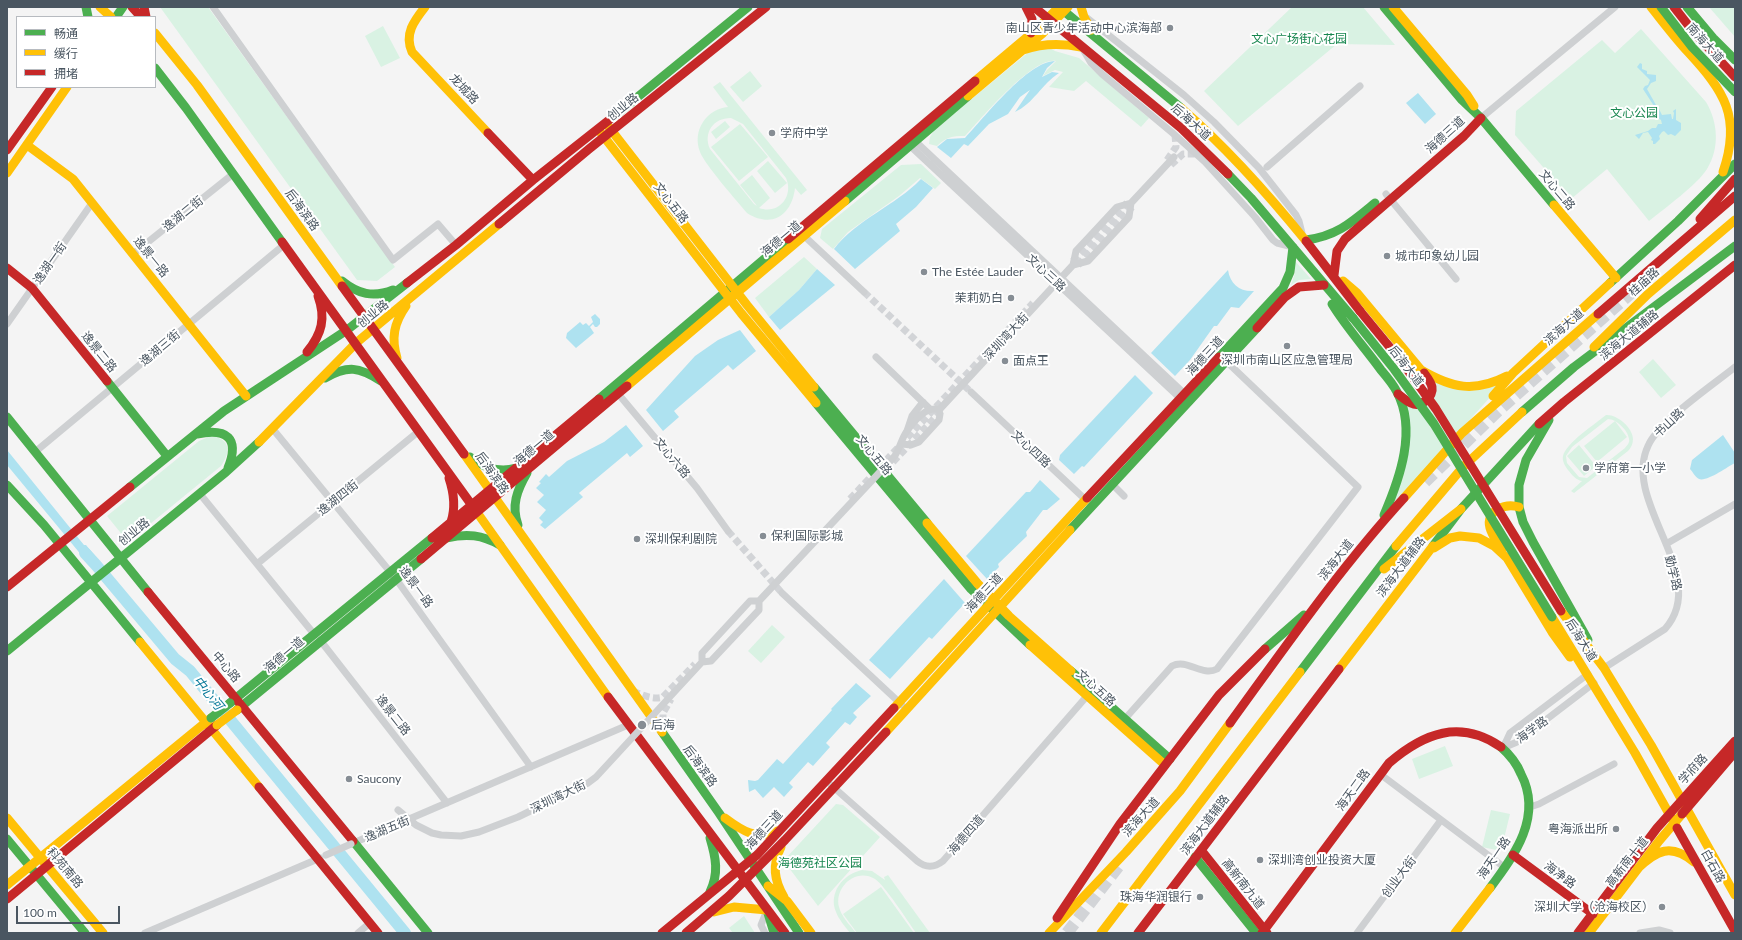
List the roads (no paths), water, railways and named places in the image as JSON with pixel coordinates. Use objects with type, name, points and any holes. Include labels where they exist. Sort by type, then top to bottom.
[{"type":"main road","points":[[117,16],[123,7]]},
{"type":"main road","points":[[132,7],[140,16]]},
{"type":"main road","name":"龙城路","points":[[425,7],[408,34],[407,40],[412,52],[533,180]]},
{"type":"main road","name":"创业路","points":[[7,587],[193,435],[246,396],[347,330],[456,245],[533,180],[606,123],[748,7]]},
{"type":"main road","name":"创业路","points":[[7,652],[226,472],[356,343],[604,137],[766,7]]},
{"type":"main road","points":[[1018,7],[1032,19]]},
{"type":"main road","points":[[1026,7],[1032,19],[1031,33]]},
{"type":"main road","name":"后海大道","points":[[1034,7],[1200,145],[1251,198],[1353,318],[1399,375],[1434,424],[1594,684],[1670,814]]},
{"type":"main road","name":"文心二路","points":[[1384,7],[1462,100],[1481,118],[1616,278]]},
{"type":"main road","name":"文心二路","points":[[1393,7],[1467,95],[1481,118]]},
{"type":"main road","points":[[1651,7],[1667,28],[1735,106]]},
{"type":"main road","name":"南海大道","points":[[1661,7],[1692,48],[1735,92]]},
{"type":"main road","name":"南海大道","points":[[1674,7],[1706,47],[1735,77]]},
{"type":"main road","points":[[1687,7],[1734,60]]},
{"type":"main road","name":"后海大道","points":[[1063,8],[1213,136],[1262,187],[1334,275],[1360,311],[1402,362],[1436,409],[1561,611],[1604,668],[1652,745],[1682,799]]},
{"type":"main road","name":"海德一道","points":[[909,141],[1023,50],[1063,8]]},
{"type":"main road","points":[[1082,9],[1088,26],[1104,43]]},
{"type":"main road","name":"海德一道","points":[[7,885],[40,857],[236,704],[393,576],[437,545],[518,468],[615,390],[801,233],[909,141],[1031,33],[1051,21]]},
{"type":"main road","name":"后海滨路","points":[[156,34],[197,86],[525,538],[719,813],[799,933]]},
{"type":"main road","points":[[1023,50],[1040,44],[1055,43],[1082,47]]},
{"type":"main road","points":[[156,69],[387,385],[628,725],[708,833],[785,933]]},
{"type":"main road","points":[[7,150],[51,88]]},
{"type":"main road","points":[[7,173],[66,88]]},
{"type":"main road","points":[[1718,182],[1726,168],[1734,139],[1734,125],[1731,109],[1725,94]]},
{"type":"main road","name":"海德三道","points":[[1304,237],[1327,237],[1338,232],[1388,196],[1464,136],[1481,118]]},
{"type":"main road","name":"文心五路","points":[[606,123],[731,292]]},
{"type":"main road","name":"文心五路","points":[[598,129],[731,292],[872,471],[972,589],[991,603],[1087,696],[1122,722]]},
{"type":"main road","name":"逸景一路","points":[[27,145],[66,173],[92,203],[246,396]]},
{"type":"main road","points":[[1462,433],[1513,373],[1678,221],[1735,164]]},
{"type":"main road","points":[[1678,221],[1732,182]]},
{"type":"main road","points":[[1683,240],[1732,182]]},
{"type":"main road","name":"海德三道","points":[[1334,275],[1336,255],[1340,246],[1388,196]]},
{"type":"main road","points":[[1683,240],[1735,196]]},
{"type":"main road","name":"桂庙路","points":[[1574,367],[1648,294],[1735,220]]},
{"type":"main road","name":"滨海大道","points":[[1049,933],[1126,852],[1180,791],[1319,601],[1379,525],[1462,433],[1683,240]]},
{"type":"main road","points":[[456,245],[463,254]]},
{"type":"main road","points":[[1101,933],[1406,532],[1463,467],[1493,438],[1574,367],[1735,246]]},
{"type":"main road","name":"海德三道","points":[[686,933],[745,880],[834,788],[998,610],[1089,503],[1113,486],[1283,289],[1291,273],[1293,247]]},
{"type":"main road","name":"滨海大道辅路","points":[[1138,933],[1426,552],[1461,509],[1540,423],[1564,402],[1735,265]]},
{"type":"main road","name":"逸景二路","points":[[7,268],[32,288],[167,456]]},
{"type":"main road","points":[[333,273],[347,286],[367,295],[384,294],[407,283]]},
{"type":"main road","points":[[1324,285],[1340,315],[1398,393],[1412,404],[1417,405],[1427,399],[1432,391],[1432,387],[1421,370],[1358,293],[1334,275]]},
{"type":"main road","points":[[298,361],[315,342],[320,334],[323,324],[321,301],[314,284]]},
{"type":"main road","name":"海德三道","points":[[662,933],[750,861],[991,603],[1089,503],[1186,400],[1227,362],[1291,291],[1304,286],[1324,285]]},
{"type":"main road","points":[[399,366],[392,339],[394,328],[400,316],[417,293]]},
{"type":"main road","points":[[308,390],[334,372],[344,368],[363,370],[387,385]]},
{"type":"main road","points":[[1421,370],[1444,383],[1458,387],[1486,386],[1513,373]]},
{"type":"main road","name":"海德一道","points":[[492,494],[535,463],[615,390]]},
{"type":"main road","points":[[1379,525],[1392,498],[1398,478],[1405,437],[1405,421],[1398,393]]},
{"type":"main road","points":[[1564,402],[1549,420],[1526,460],[1519,485],[1519,507],[1523,522],[1533,542],[1604,668]]},
{"type":"main road","name":"中心路","points":[[7,417],[35,452],[87,523],[428,933]]},
{"type":"main road","points":[[193,435],[217,431],[228,436],[234,446],[234,452],[226,472]]},
{"type":"main road","points":[[458,446],[475,462],[485,467],[502,470],[518,468]]},
{"type":"main road","points":[[525,538],[515,518],[514,502],[521,483],[535,463]]},
{"type":"main road","points":[[437,545],[451,523],[455,513],[455,504],[447,470]]},
{"type":"main road","points":[[7,485],[62,543],[322,857],[378,933]]},
{"type":"main road","points":[[1519,507],[1510,505],[1500,507],[1493,513],[1489,521],[1490,528],[1558,642],[1569,656],[1587,673]]},
{"type":"main road","name":"海德一道","points":[[393,576],[451,523],[475,509]]},
{"type":"main road","points":[[1370,580],[1461,509]]},
{"type":"main road","points":[[437,545],[447,538],[474,534],[482,536],[503,547]]},
{"type":"main road","points":[[1426,552],[1450,538],[1470,536],[1487,542],[1507,558]]},
{"type":"main road","points":[[1049,933],[1072,894],[1120,824],[1219,695],[1236,676],[1319,601]]},
{"type":"main road","name":"文心五路","points":[[998,610],[1168,762]]},
{"type":"main road","name":"海德一道","points":[[7,899],[211,724]]},
{"type":"main road","name":"海天二路","points":[[1262,932],[1380,774],[1397,755],[1407,747],[1416,741],[1437,733],[1456,731],[1476,734],[1486,738],[1502,748]]},
{"type":"main road","name":"学府路","points":[[1670,814],[1735,741]]},
{"type":"main road","name":"海天一路","points":[[1455,933],[1513,855],[1525,831],[1530,807],[1527,788],[1524,778],[1514,760],[1502,748]]},
{"type":"main road","name":"学府路","points":[[1687,807],[1735,752]]},
{"type":"main road","name":"白石路","points":[[1682,799],[1735,895]]},
{"type":"main road","name":"高新南十道","points":[[1589,933],[1637,869],[1687,807]]},
{"type":"main road","points":[[719,813],[740,829],[755,836],[766,836],[782,828]]},
{"type":"main road","name":"白石路","points":[[1670,814],[1735,930]]},
{"type":"main road","name":"高新南十道","points":[[1578,933],[1645,844],[1670,814]]},
{"type":"main road","name":"科苑南路","points":[[7,818],[99,931]]},
{"type":"main road","points":[[705,898],[716,880],[718,870],[708,833]]},
{"type":"main road","points":[[7,839],[85,933]]},
{"type":"main road","points":[[784,840],[776,859],[775,874],[778,887],[811,933]]},
{"type":"main road","points":[[1637,869],[1653,855],[1671,850],[1690,858],[1700,867]]},
{"type":"main road","name":"高新南九道","points":[[1198,853],[1262,932]]},
{"type":"main road","name":"海净路","points":[[1513,855],[1592,914]]},
{"type":"main road","points":[[768,886],[787,901]]},
{"type":"main road","points":[[706,916],[732,906],[767,910]]},
{"type":"main road","points":[[767,910],[774,933]]},
{"type":"street","points":[[213,7],[393,260],[438,224],[456,245]]},
{"type":"street","name":"海德三道","points":[[1481,118],[1614,7]]},
{"type":"street","points":[[1082,9],[1091,21],[1193,103],[1244,152],[1266,176],[1296,215],[1304,237]]},
{"type":"street","points":[[1267,167],[1360,86]]},
{"type":"street","name":"文心三路","points":[[909,141],[1186,400]]},
{"type":"street","name":"深圳湾大街","points":[[902,444],[911,445],[919,442],[939,420],[939,410],[1073,265],[1076,251],[1117,207],[1131,202],[1174,157]]},
{"type":"street","name":"逸湖二街","points":[[133,254],[233,174]]},
{"type":"street","points":[[1388,196],[1456,279]]},
{"type":"street","name":"深圳湾大街","points":[[1073,265],[1088,261],[1119,228],[1128,217],[1131,202]]},
{"type":"street","name":"逸湖一街","points":[[7,324],[92,203]]},
{"type":"street","points":[[801,233],[864,292]]},
{"type":"street","name":"逸湖三街","points":[[35,452],[285,244]]},
{"type":"street","points":[[876,357],[927,406],[939,410]]},
{"type":"street","points":[[1122,722],[1172,666],[1176,664],[1186,664],[1209,672],[1217,669],[1358,487],[1227,362]]},
{"type":"street","name":"书山路","points":[[1666,544],[1644,482],[1642,464],[1648,445],[1653,436],[1668,421],[1735,367]]},
{"type":"street","name":"文心六路","points":[[615,390],[697,488],[728,531]]},
{"type":"street","name":"文心四路","points":[[971,392],[1089,503]]},
{"type":"street","name":"深圳湾大街","points":[[702,662],[702,653],[750,602],[759,601],[895,456],[902,444],[907,428],[923,414],[927,406]]},
{"type":"street","name":"逸景一路","points":[[272,428],[393,576],[531,767]]},
{"type":"street","name":"逸湖四街","points":[[257,564],[419,431]]},
{"type":"street","points":[[1113,486],[1124,496]]},
{"type":"street","name":"逸景二路","points":[[200,494],[317,637],[447,803]]},
{"type":"street","name":"勤学路","points":[[1604,668],[1655,636],[1672,621],[1677,611],[1680,600],[1679,587],[1666,544],[1735,504]]},
{"type":"street","points":[[782,593],[907,709]]},
{"type":"street","name":"深圳湾大街","points":[[398,810],[410,821],[428,831],[441,835],[461,836],[485,830],[518,817],[588,783],[596,777],[702,662],[711,661],[717,656],[759,610],[759,601]]},
{"type":"street","name":"海学路","points":[[1502,748],[1510,733],[1587,673]]},
{"type":"street","name":"海学路","points":[[1502,748],[1517,742],[1594,684]]},
{"type":"street","name":"海德四道","points":[[826,781],[917,861],[923,865],[929,866],[938,864],[1087,696]]},
{"type":"street","name":"逸湖五街","points":[[145,933],[628,725]]},
{"type":"street","points":[[1530,807],[1539,804],[1614,764]]},
{"type":"street","points":[[1380,774],[1504,867]]},
{"type":"street","name":"创业大街","points":[[1358,933],[1441,820]]},
{"type":"street","points":[[765,933],[761,925],[767,910]]},
{"type":"street","points":[[358,933],[370,923]]},
{"type":"street","points":[[1640,933],[1659,930],[1670,933]]},
{"type":"water","points":[[1055,61],[1047,68],[1042,77],[1052,72],[1059,73],[1027,104],[1015,112],[1030,90],[1020,97],[1008,114],[989,124],[968,146],[964,144],[951,158],[937,147],[947,139],[965,138],[1020,80],[1032,70],[1044,63]]},
{"type":"water","points":[[1640,63],[1642,64],[1642,69],[1647,71],[1647,74],[1656,75],[1656,81],[1651,83],[1647,89],[1656,105],[1654,112],[1659,109],[1662,115],[1671,114],[1673,119],[1673,111],[1676,109],[1676,120],[1681,123],[1681,130],[1675,136],[1671,134],[1668,135],[1664,131],[1659,136],[1660,139],[1655,144],[1653,144],[1653,141],[1651,140],[1652,138],[1648,132],[1643,133],[1639,139],[1635,135],[1648,131],[1652,128],[1656,128],[1658,124],[1662,124],[1661,120],[1657,117],[1653,118],[1651,111],[1654,106],[1643,89],[1648,85],[1650,80],[1637,67]]},
{"type":"water","points":[[1418,93],[1436,114],[1425,124],[1406,103]]},
{"type":"water","points":[[921,179],[933,188],[916,207],[896,224],[900,231],[855,269],[834,249],[843,238],[854,229],[911,189]]},
{"type":"water","points":[[817,269],[835,285],[780,330],[769,317],[799,290]]},
{"type":"water","points":[[1228,270],[1233,283],[1236,286],[1244,290],[1254,291],[1239,308],[1231,307],[1217,326],[1214,326],[1190,360],[1175,376],[1151,353]]},
{"type":"water","points":[[595,314],[600,319],[600,324],[595,327],[593,324],[590,327],[594,333],[576,348],[566,338],[567,333],[580,322],[583,325],[586,323],[589,326],[593,322],[591,317]]},
{"type":"water","points":[[740,330],[756,351],[733,370],[728,365],[674,411],[679,417],[663,431],[646,410],[695,356],[718,340]]},
{"type":"water","points":[[1135,375],[1153,393],[1084,467],[1082,466],[1074,474],[1059,460],[1060,455]]},
{"type":"water","points":[[626,425],[643,446],[630,457],[627,453],[579,493],[583,497],[545,529],[540,525],[543,522],[539,518],[546,510],[537,502],[544,495],[536,488],[541,483],[539,482],[546,474],[549,477],[567,461],[604,442]]},
{"type":"water","points":[[1723,435],[1735,453],[1735,463],[1712,476],[1699,479],[1690,469],[1692,460]]},
{"type":"water","points":[[7,450],[84,545],[86,545],[100,562],[92,568],[7,465]]},
{"type":"water","points":[[1040,480],[1060,499],[1047,510],[1043,510],[1026,532],[1027,536],[998,564],[999,567],[987,579],[966,556],[1026,492],[1030,492]]},
{"type":"water","points":[[944,579],[965,603],[932,639],[929,637],[890,679],[869,660]]},
{"type":"water","points":[[856,683],[871,696],[853,713],[857,717],[850,725],[845,722],[826,743],[830,747],[813,766],[808,762],[789,783],[793,787],[784,797],[774,787],[763,798],[755,789],[749,792],[748,780],[758,780],[777,759],[783,764]]},
{"type":"waterway","name":"中心河","points":[[85,553],[175,659],[190,671],[405,933]]},
{"type":"tunnel","points":[[1167,160],[1176,147],[1175,135]]},
{"type":"tunnel","points":[[1171,165],[1183,154],[1196,154]]},
{"type":"tunnel","points":[[1073,261],[1127,203]]},
{"type":"tunnel","points":[[1078,265],[1132,207]]},
{"type":"tunnel","points":[[1425,482],[1498,411],[1657,270]]},
{"type":"tunnel","points":[[864,292],[971,392]]},
{"type":"tunnel","points":[[850,499],[1033,303]]},
{"type":"tunnel","points":[[893,462],[942,410]]},
{"type":"tunnel","points":[[728,531],[782,593]]},
{"type":"tunnel","points":[[633,691],[651,697],[663,697],[695,664]]},
{"type":"tunnel","points":[[663,732],[663,713],[671,699]]},
{"type":"tunnel","points":[[1067,933],[1121,863]]},
{"type":"place","name":"南山区青少年活动中心滨海部","points":[[1170,28]]},
{"type":"place","name":"学府中学","points":[[772,133]]},
{"type":"place","name":"城市印象幼儿园","points":[[1387,256]]},
{"type":"place","name":"The Estée Lauder","points":[[924,272]]},
{"type":"place","name":"茉莉奶白","points":[[1011,298]]},
{"type":"place","name":"深圳市南山区应急管理局","points":[[1287,346]]},
{"type":"place","name":"面点王","points":[[1005,361]]},
{"type":"place","name":"学府第一小学","points":[[1586,468]]},
{"type":"place","name":"保利国际影城","points":[[763,536]]},
{"type":"place","name":"深圳保利剧院","points":[[637,539]]},
{"type":"place","name":"后海","points":[[642,725]]},
{"type":"place","name":"Saucony","points":[[349,779]]},
{"type":"place","name":"粤海派出所","points":[[1616,829]]},
{"type":"place","name":"深圳湾创业投资大厦","points":[[1260,860]]},
{"type":"place","name":"珠海华润银行","points":[[1200,897]]},
{"type":"place","name":"深圳大学（沧海校区）","points":[[1662,907]]},
{"type":"park label","name":"文心广场街心花园","points":[[1299,39]]},
{"type":"park label","name":"文心公园","points":[[1634,113]]},
{"type":"park label","name":"海德苑社区公园","points":[[820,863]]}]
